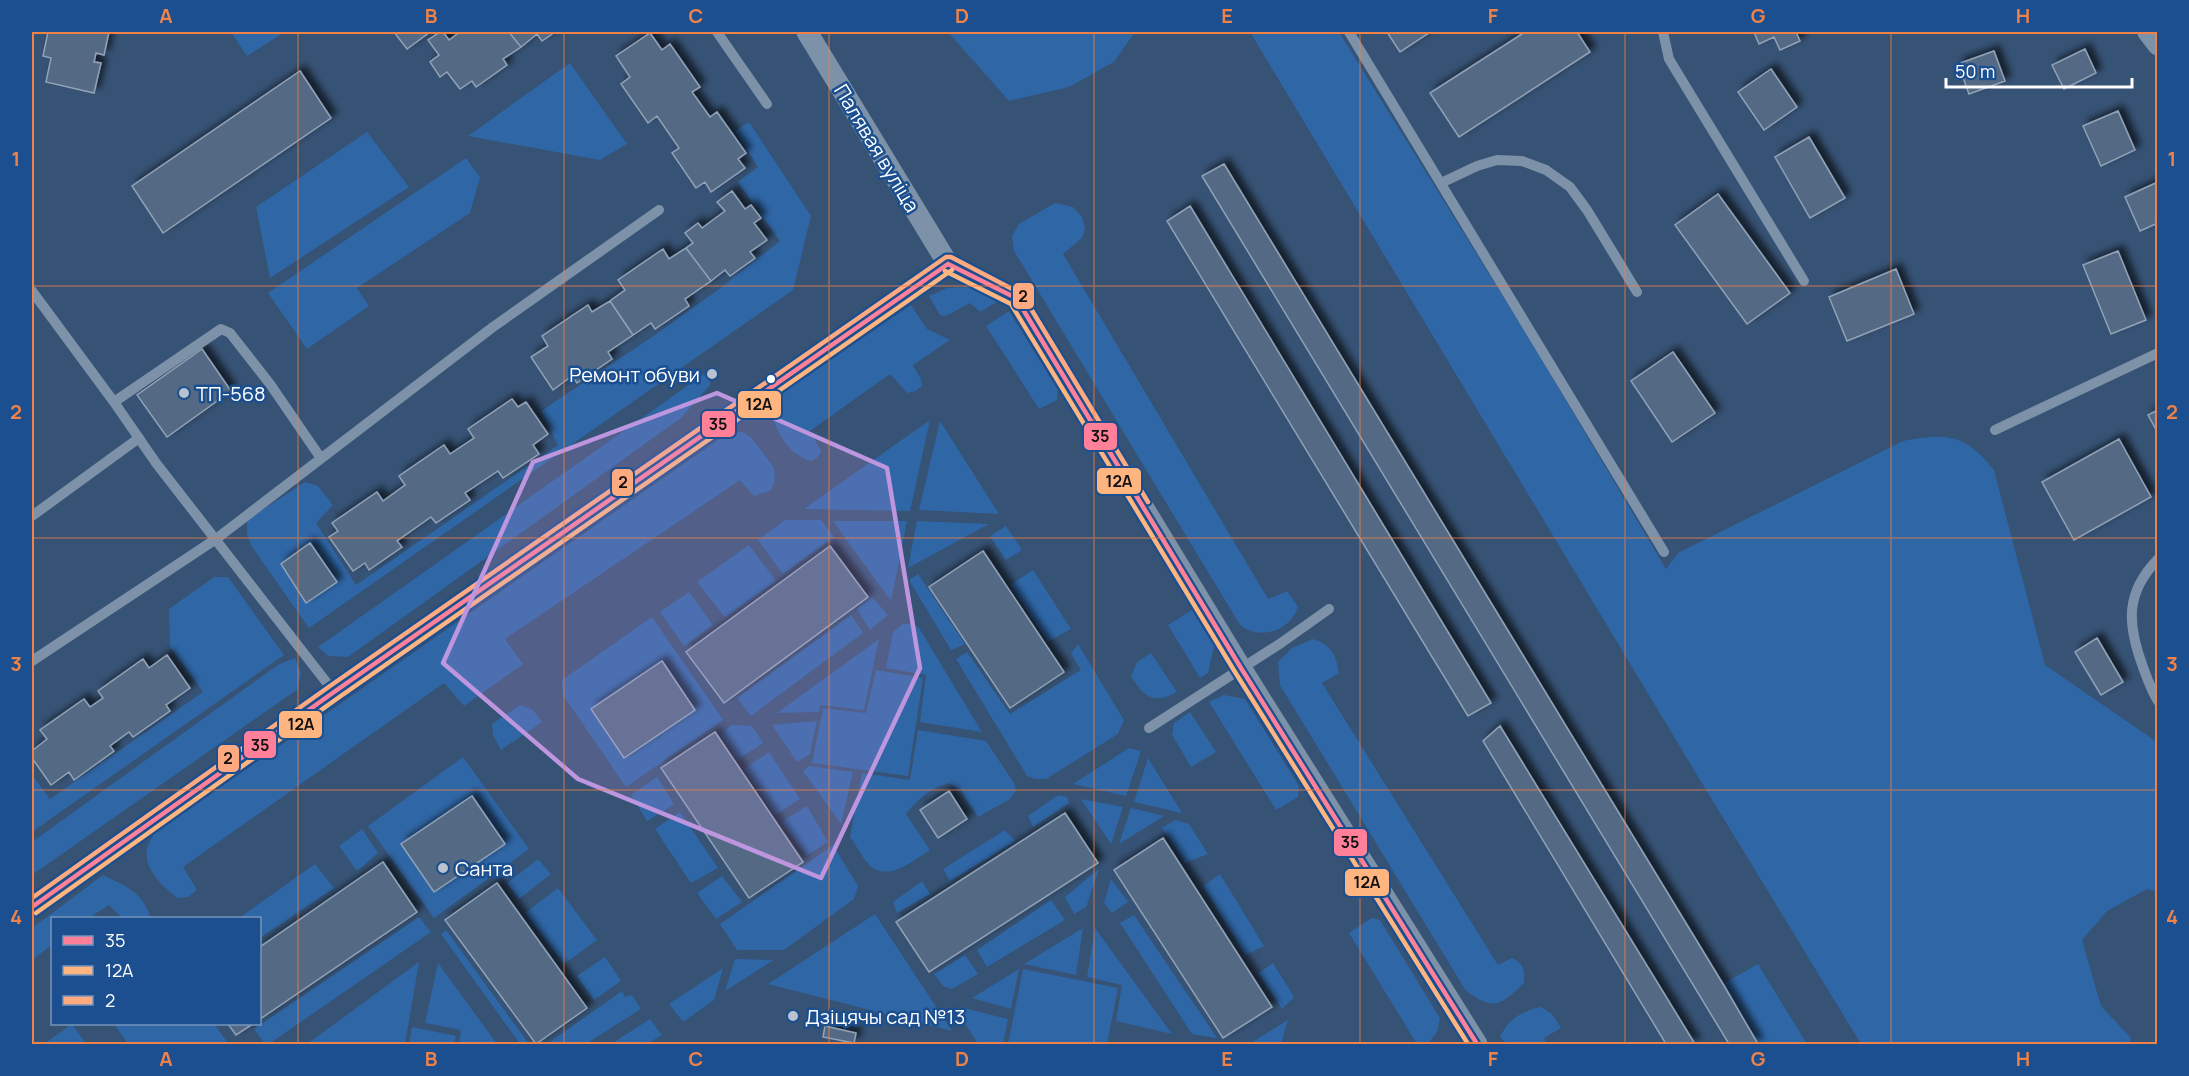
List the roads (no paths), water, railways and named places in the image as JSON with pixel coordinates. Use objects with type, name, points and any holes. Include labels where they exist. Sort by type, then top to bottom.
[{"type":"street","name":"Палявая вуліца","points":[[807,32],[948,264]]},
{"type":"street","points":[[2148,32],[2157,45]]},
{"type":"street","points":[[32,907],[334,692],[948,264],[1016,298],[1241,668],[1477,1044]]},
{"type":"lane","points":[[717,32],[766,104]]},
{"type":"lane","points":[[1349,32],[1664,552]]},
{"type":"lane","points":[[1663,32],[1669,59],[1804,280]]},
{"type":"lane","points":[[1441,183],[1497,159],[1522,161],[1546,170],[1570,187],[1587,210],[1637,292]]},
{"type":"lane","points":[[32,661],[216,538],[493,327],[658,210]]},
{"type":"lane","points":[[32,291],[156,463],[334,692]]},
{"type":"lane","points":[[114,402],[221,329],[230,333],[270,384],[318,454]]},
{"type":"lane","points":[[1995,430],[2157,352]]},
{"type":"lane","points":[[32,516],[140,438]]},
{"type":"lane","points":[[2157,559],[2139,582],[2132,612],[2135,645],[2157,701]]},
{"type":"lane","points":[[1149,728],[1281,643],[1329,609]]},
{"type":"place","name":"Ремонт обуви","points":[[712,374]]},
{"type":"place","name":"ТП-568","points":[[184,393]]},
{"type":"place","name":"Санта","points":[[443,868]]},
{"type":"place","name":"Дзіцячы сад №13","points":[[793,1016]]}]
